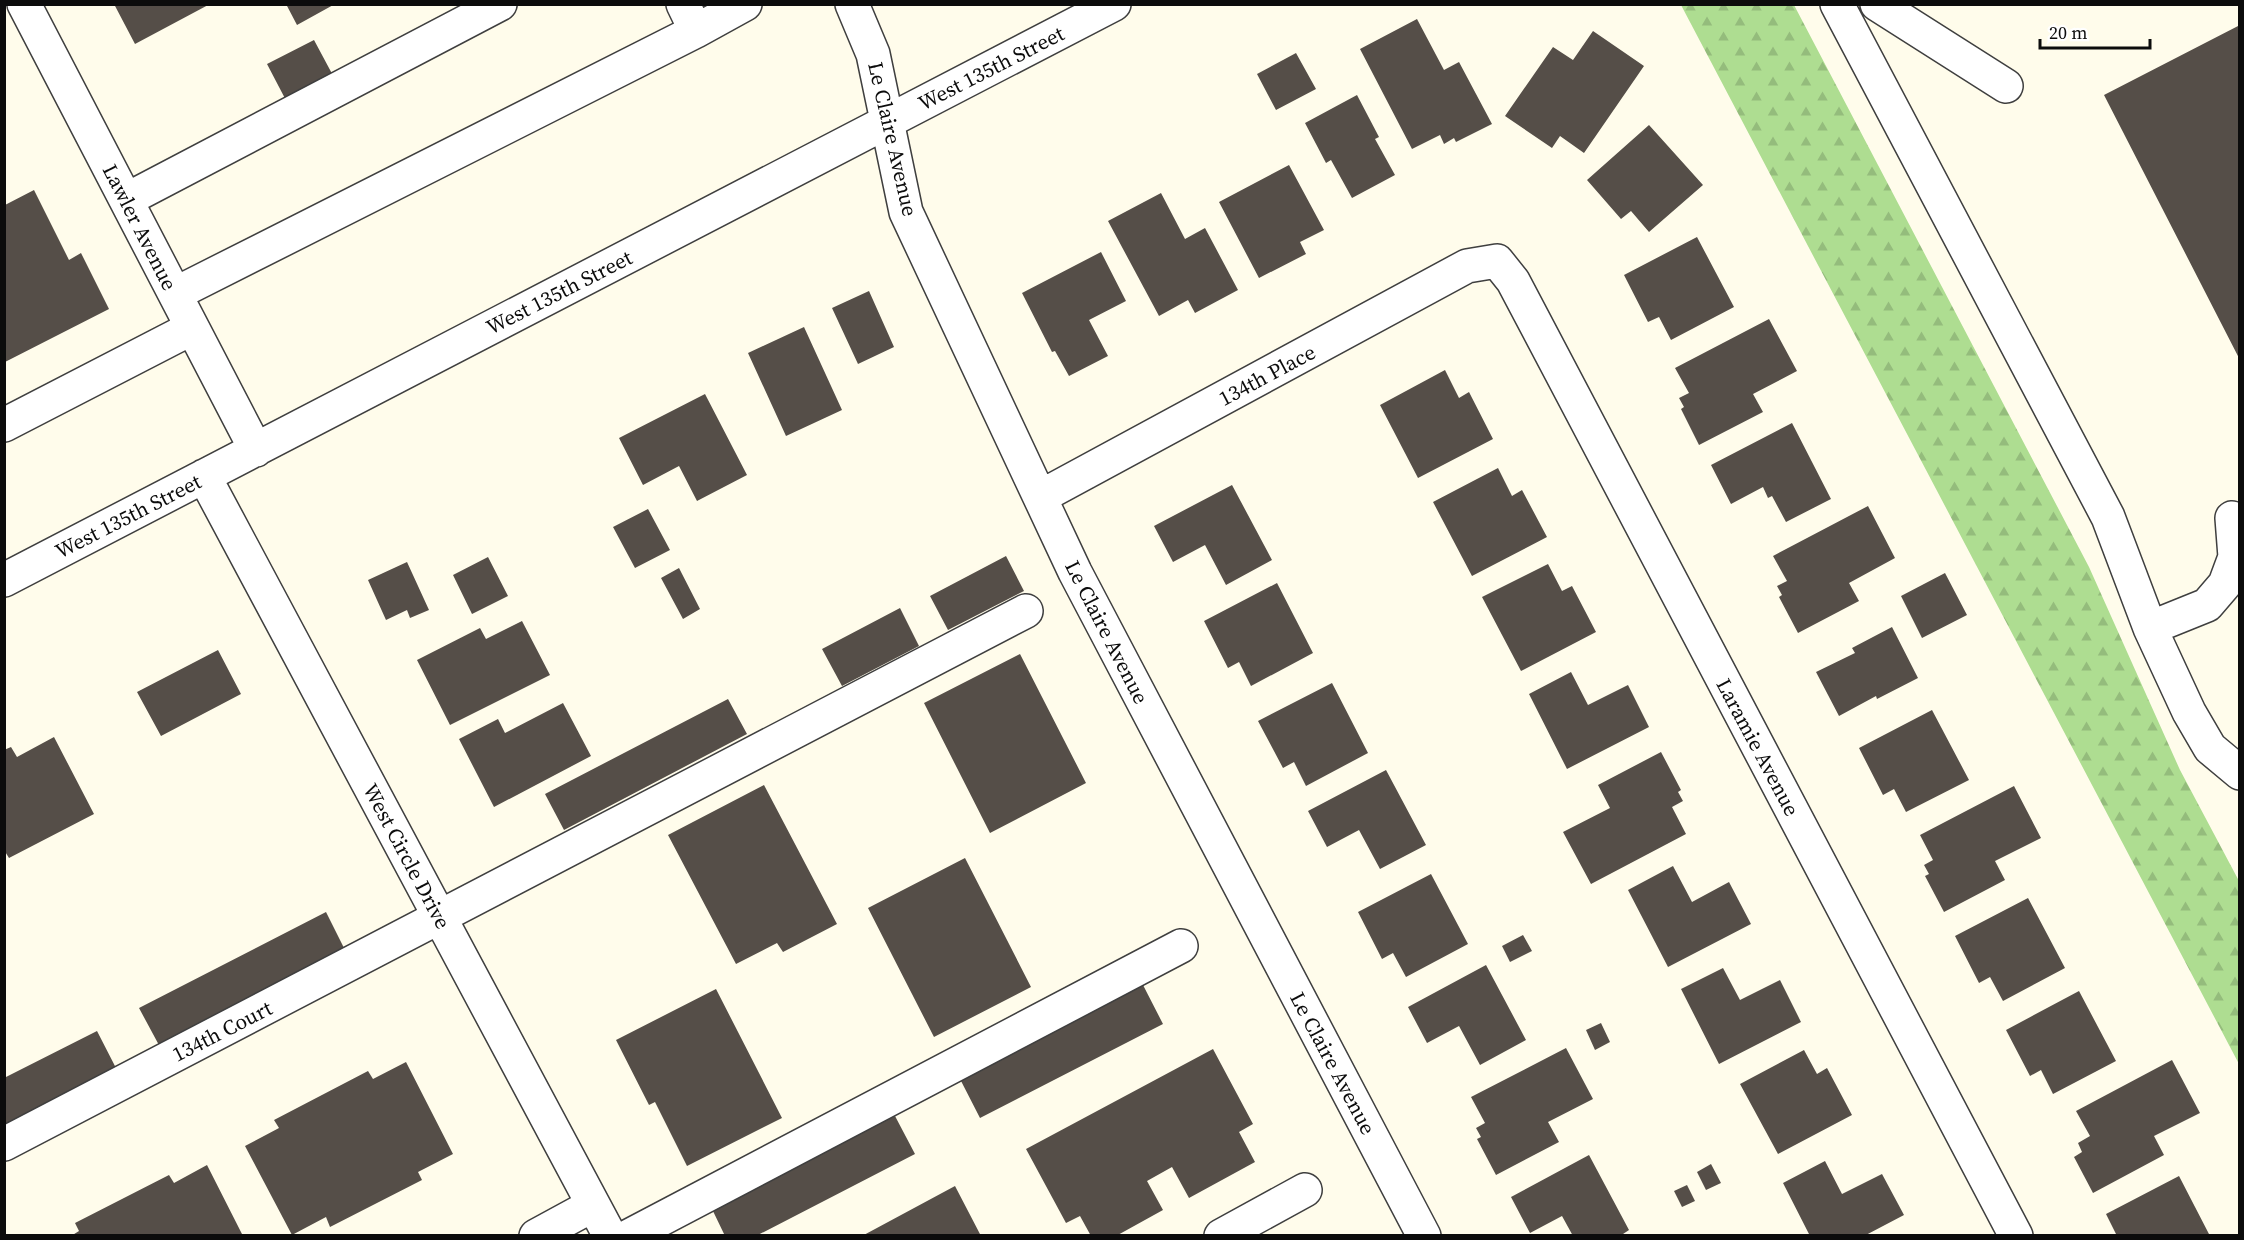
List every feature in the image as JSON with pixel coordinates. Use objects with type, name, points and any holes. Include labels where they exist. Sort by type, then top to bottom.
[{"type":"street","name":"Lawler Avenue","points":[[24,4],[256,450]]},
{"type":"street","points":[[126,200],[500,4]]},
{"type":"street","points":[[175,294],[689,18],[744,4]]},
{"type":"street","name":"Le Claire Avenue","points":[[852,4],[873,54],[906,212],[1081,583],[1424,1236]]},
{"type":"street","name":"West 135th Street","points":[[4,580],[1114,4]]},
{"type":"street","points":[[1837,4],[2108,517],[2150,628],[2189,712],[2210,748],[2240,773]]},
{"type":"street","points":[[1877,4],[2006,86]]},
{"type":"street","name":"134th Place","points":[[1040,497],[1467,266],[1497,261]]},
{"type":"street","name":"Laramie Avenue","points":[[1497,261],[1513,281],[2016,1236]]},
{"type":"street","points":[[4,425],[192,328]]},
{"type":"street","name":"West Circle Drive","points":[[204,476],[610,1236]]},
{"type":"street","points":[[2150,628],[2207,605],[2225,584],[2235,557],[2232,518]]},
{"type":"street","name":"134th Court","points":[[4,1144],[1026,611]]},
{"type":"street","points":[[629,1236],[1180,946]]},
{"type":"street","points":[[1221,1236],[1305,1190]]},
{"type":"street","points":[[536,1236],[594,1205]]},
{"type":"green space","points":[[1681,5],[1794,5],[2089,567],[2180,770],[2239,881],[2239,1064]]},
{"type":"building","points":[[114,4],[210,4],[135,44]]},
{"type":"building","points":[[286,4],[335,4],[297,25]]},
{"type":"building","points":[[1417,19],[1444,70],[1459,62],[1492,124],[1456,142],[1454,138],[1444,144],[1440,135],[1412,149],[1360,49]]},
{"type":"building","points":[[2240,25],[2240,360],[2104,95]]},
{"type":"building","points":[[1593,31],[1644,66],[1584,153],[1560,136],[1552,148],[1505,116],[1553,47],[1573,60]]},
{"type":"building","points":[[314,40],[337,83],[290,108],[267,64]]},
{"type":"building","points":[[1296,53],[1316,89],[1276,110],[1257,74]]},
{"type":"building","points":[[1357,95],[1379,137],[1375,139],[1395,175],[1352,198],[1331,160],[1326,163],[1305,123]]},
{"type":"building","points":[[1649,125],[1703,185],[1649,232],[1631,211],[1621,219],[1587,180]]},
{"type":"building","points":[[1289,165],[1324,230],[1300,242],[1306,254],[1259,278],[1219,202]]},
{"type":"building","points":[[34,190],[69,260],[81,253],[109,309],[5,362],[5,205]]},
{"type":"building","points":[[1161,193],[1185,239],[1205,228],[1238,290],[1195,313],[1188,300],[1159,316],[1108,221]]},
{"type":"building","points":[[1697,237],[1734,307],[1671,340],[1659,317],[1648,322],[1624,275]]},
{"type":"building","points":[[1101,252],[1126,301],[1089,320],[1108,356],[1069,376],[1055,351],[1052,352],[1022,293]]},
{"type":"building","points":[[869,291],[894,347],[858,364],[832,308]]},
{"type":"building","points":[[1769,319],[1797,371],[1753,394],[1763,412],[1699,445],[1681,409],[1684,407],[1679,398],[1689,393],[1675,368]]},
{"type":"building","points":[[804,327],[842,410],[786,436],[748,353]]},
{"type":"building","points":[[1445,370],[1459,398],[1469,392],[1493,439],[1418,478],[1380,405]]},
{"type":"building","points":[[705,394],[747,475],[697,501],[679,466],[643,485],[619,438]]},
{"type":"building","points":[[1792,423],[1831,499],[1786,522],[1772,496],[1768,498],[1763,487],[1731,504],[1711,465]]},
{"type":"building","points":[[1498,468],[1512,496],[1522,490],[1547,537],[1472,576],[1433,502]]},
{"type":"building","points":[[1232,485],[1272,560],[1226,585],[1205,545],[1173,562],[1154,526]]},
{"type":"building","points":[[1868,506],[1895,558],[1849,583],[1859,601],[1798,633],[1779,597],[1782,595],[1777,586],[1787,581],[1773,556]]},
{"type":"building","points":[[648,509],[670,550],[635,568],[613,527]]},
{"type":"building","points":[[1006,556],[1024,591],[948,630],[930,596]]},
{"type":"building","points":[[488,557],[508,596],[472,614],[453,575]]},
{"type":"building","points":[[407,562],[429,610],[410,618],[407,610],[386,620],[368,580]]},
{"type":"building","points":[[1548,564],[1562,591],[1572,586],[1596,632],[1521,671],[1482,597]]},
{"type":"building","points":[[679,568],[700,609],[683,619],[661,578]]},
{"type":"building","points":[[1945,573],[1967,615],[1922,638],[1901,596]]},
{"type":"building","points":[[1277,583],[1313,653],[1251,686],[1239,662],[1228,668],[1204,621]]},
{"type":"building","points":[[900,608],[919,646],[842,686],[822,649]]},
{"type":"building","points":[[522,621],[550,675],[450,725],[417,660],[480,628],[486,639]]},
{"type":"building","points":[[1892,627],[1918,678],[1877,699],[1876,696],[1839,716],[1816,672],[1855,653],[1852,648]]},
{"type":"building","points":[[218,650],[241,694],[161,736],[137,692]]},
{"type":"building","points":[[1020,654],[1086,783],[990,833],[924,703]]},
{"type":"building","points":[[1571,672],[1588,705],[1628,685],[1649,727],[1567,769],[1529,694]]},
{"type":"building","points":[[1332,683],[1368,753],[1306,786],[1294,762],[1283,768],[1258,721]]},
{"type":"building","points":[[728,699],[747,734],[564,830],[545,794]]},
{"type":"building","points":[[563,703],[591,756],[494,807],[459,739],[498,719],[505,733]]},
{"type":"building","points":[[1932,710],[1969,780],[1906,812],[1894,789],[1883,795],[1859,748]]},
{"type":"building","points":[[54,737],[94,814],[9,858],[4,850],[4,750],[11,747],[17,757]]},
{"type":"building","points":[[1661,752],[1681,790],[1678,792],[1683,801],[1672,807],[1686,834],[1591,884],[1563,832],[1610,808],[1598,785]]},
{"type":"building","points":[[1386,770],[1426,845],[1380,869],[1359,830],[1327,847],[1308,811]]},
{"type":"building","points":[[764,785],[837,924],[783,952],[777,943],[736,964],[668,835]]},
{"type":"building","points":[[2014,786],[2041,838],[1995,861],[2005,880],[1944,912],[1925,876],[1929,874],[1924,865],[1933,860],[1920,835]]},
{"type":"building","points":[[965,858],[1031,987],[934,1037],[868,908]]},
{"type":"building","points":[[1673,866],[1692,902],[1729,882],[1751,924],[1668,967],[1628,890]]},
{"type":"building","points":[[1431,874],[1468,944],[1406,977],[1393,953],[1382,959],[1358,912]]},
{"type":"building","points":[[2028,898],[2065,968],[2003,1001],[1990,977],[1979,983],[1955,936]]},
{"type":"building","points":[[326,912],[346,952],[160,1047],[139,1008]]},
{"type":"building","points":[[1523,935],[1532,951],[1510,962],[1502,946]]},
{"type":"building","points":[[1486,965],[1526,1040],[1480,1065],[1459,1026],[1427,1043],[1408,1007]]},
{"type":"building","points":[[1723,968],[1740,1000],[1780,980],[1801,1022],[1719,1064],[1681,989]]},
{"type":"building","points":[[1143,985],[1163,1024],[980,1118],[960,1079]]},
{"type":"building","points":[[716,989],[782,1118],[687,1166],[655,1102],[649,1105],[616,1040]]},
{"type":"building","points":[[2079,991],[2116,1061],[2053,1094],[2041,1070],[2030,1076],[2006,1030]]},
{"type":"building","points":[[1601,1023],[1610,1042],[1595,1050],[1586,1030]]},
{"type":"building","points":[[97,1031],[117,1070],[4,1128],[4,1078]]},
{"type":"building","points":[[1566,1048],[1593,1099],[1548,1122],[1559,1142],[1496,1175],[1477,1139],[1481,1137],[1476,1128],[1485,1123],[1471,1097]]},
{"type":"building","points":[[1213,1049],[1253,1124],[1239,1132],[1255,1162],[1189,1198],[1172,1167],[1147,1181],[1163,1210],[1116,1236],[1091,1236],[1080,1216],[1066,1223],[1026,1149]]},
{"type":"building","points":[[1804,1050],[1817,1074],[1827,1068],[1852,1115],[1778,1154],[1740,1084]]},
{"type":"building","points":[[2172,1060],[2200,1113],[2154,1136],[2164,1155],[2093,1193],[2074,1157],[2082,1152],[2078,1143],[2090,1136],[2076,1111]]},
{"type":"building","points":[[406,1062],[453,1154],[418,1172],[422,1180],[330,1227],[326,1217],[292,1235],[245,1146],[279,1128],[274,1120],[368,1071],[373,1079]]},
{"type":"building","points":[[895,1116],[915,1154],[756,1236],[725,1236],[712,1209]]},
{"type":"building","points":[[1589,1155],[1629,1230],[1620,1236],[1573,1236],[1562,1216],[1530,1233],[1511,1197]]},
{"type":"building","points":[[1825,1161],[1842,1194],[1882,1174],[1904,1215],[1864,1236],[1810,1236],[1783,1183]]},
{"type":"building","points":[[1711,1164],[1721,1183],[1706,1190],[1697,1172]]},
{"type":"building","points":[[207,1165],[243,1236],[71,1236],[79,1231],[75,1223],[169,1175],[174,1183]]},
{"type":"building","points":[[2179,1176],[2210,1236],[2117,1236],[2106,1214]]},
{"type":"building","points":[[1687,1185],[1695,1201],[1682,1207],[1674,1191]]},
{"type":"building","points":[[955,1186],[981,1236],[862,1236]]}]
